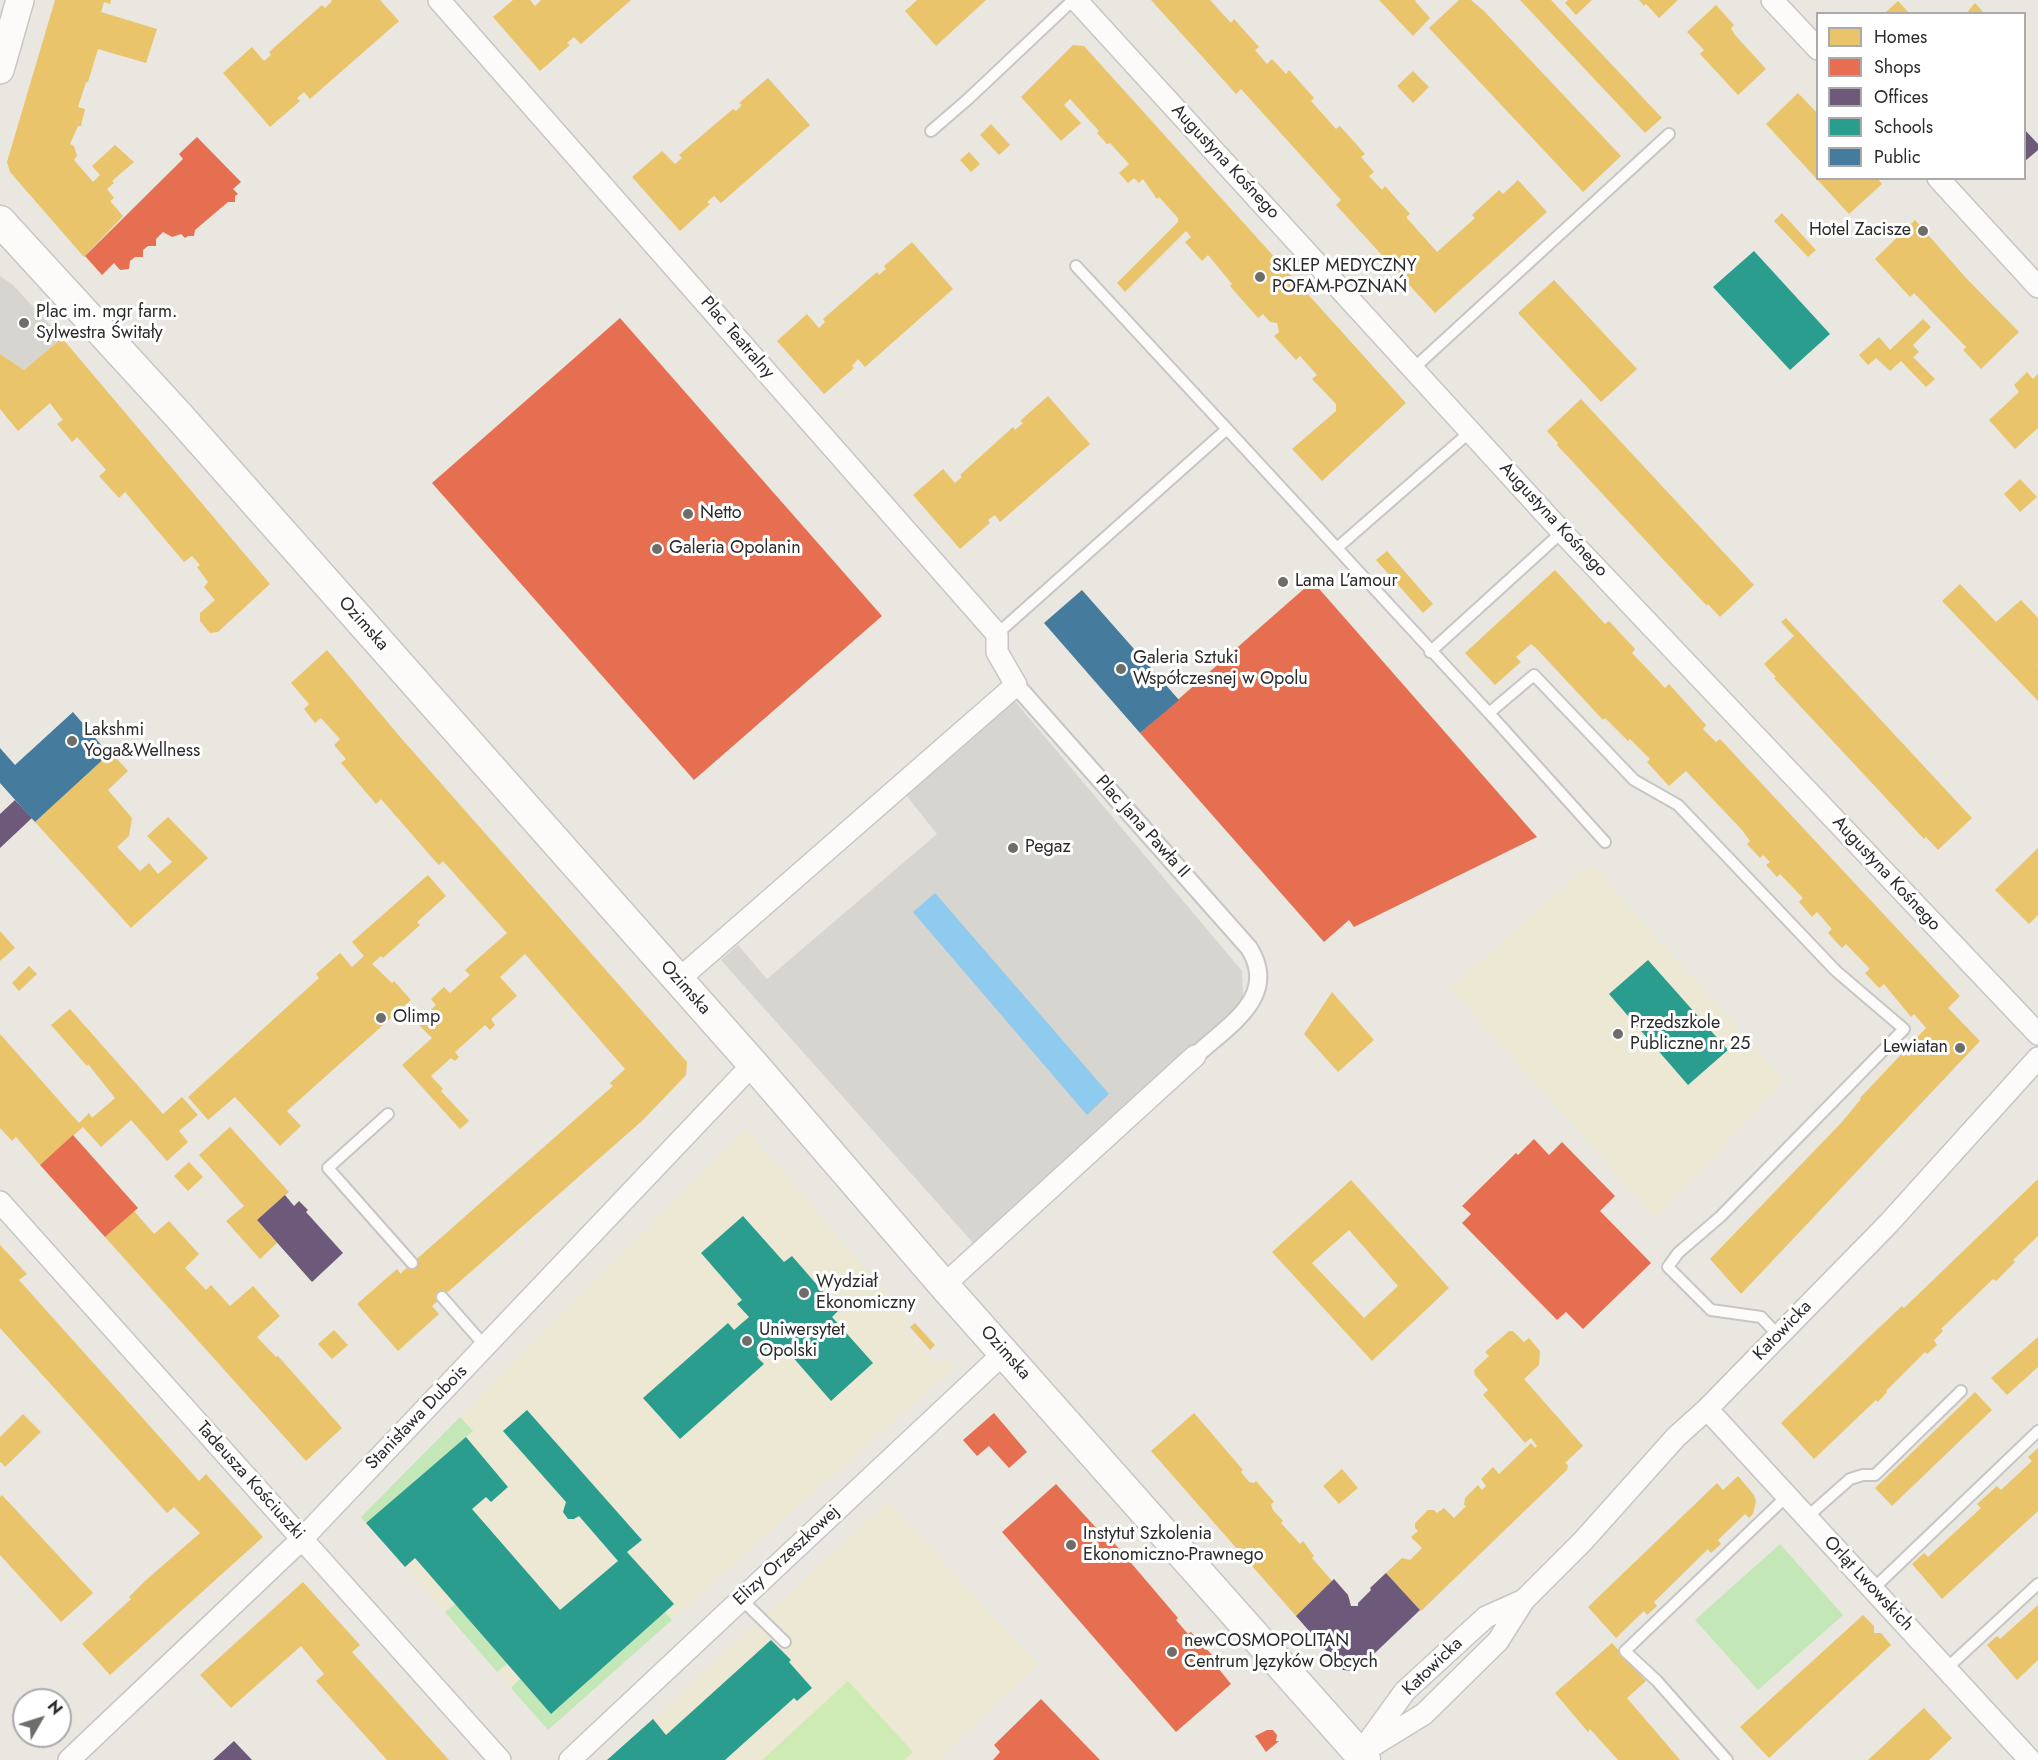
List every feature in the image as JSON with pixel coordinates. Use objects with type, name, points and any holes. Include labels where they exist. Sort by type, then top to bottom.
[{"type":"main road","name":"Ozimska","points":[[0,221],[185,424],[753,1064],[1359,1758]]},
{"type":"street","points":[[0,70],[20,0]]},
{"type":"street","name":"Plac Teatralny","points":[[439,0],[997,634],[997,652],[1016,685]]},
{"type":"street","name":"Augustyna Kośnego","points":[[1075,0],[1562,532],[2038,1034]]},
{"type":"street","points":[[1772,0],[1816,47]]},
{"type":"street","points":[[1940,180],[2038,286]]},
{"type":"street","points":[[678,980],[1016,685]]},
{"type":"street","name":"Plac Jana Pawła II","points":[[944,1285],[1245,1010],[1259,986],[1260,975],[1257,961],[1249,948],[1016,685]]},
{"type":"street","name":"Katowicka","points":[[1359,1758],[1424,1714],[1498,1641],[1524,1600],[1583,1541],[1676,1437],[1707,1409],[1889,1223],[2038,1058]]},
{"type":"street","name":"Stanisława Dubois","points":[[69,1760],[302,1539],[753,1064]]},
{"type":"street","name":"Tadeusza Kościuszki","points":[[0,1202],[500,1760]]},
{"type":"street","name":"Elizy Orzeszkowej","points":[[570,1760],[1005,1352]]},
{"type":"street","name":"Orląt Lwowskich","points":[[1707,1409],[2030,1760]]},
{"type":"street","name":"Katowicka","points":[[1359,1758],[1405,1691],[1486,1617],[1524,1600]]},
{"type":"lane","points":[[931,131],[1075,0]]},
{"type":"lane","points":[[1414,368],[1669,134]]},
{"type":"lane","points":[[1076,266],[1605,842]]},
{"type":"lane","points":[[997,634],[1227,429]]},
{"type":"lane","points":[[1337,548],[1471,431]]},
{"type":"lane","points":[[1430,652],[1562,532]]},
{"type":"lane","points":[[1488,713],[1534,675],[1634,780],[1678,806],[1836,971],[1904,1029],[1721,1216],[1678,1253],[1668,1267],[1711,1310],[1761,1317],[1778,1335]]},
{"type":"lane","points":[[388,1114],[328,1168],[412,1263]]},
{"type":"lane","points":[[442,1297],[485,1346]]},
{"type":"lane","points":[[1807,1517],[1850,1479],[1863,1475],[1875,1475],[1961,1391]]},
{"type":"lane","points":[[1873,1589],[2038,1431]]},
{"type":"lane","points":[[1727,1760],[1657,1681],[1625,1651],[1787,1496]]},
{"type":"lane","points":[[1946,1669],[2038,1584]]},
{"type":"lane","points":[[741,1599],[785,1642]]},
{"type":"shaded area","name":"Plac im. mgr farm. Sylwestra Świtały","points":[[0,276],[13,285],[62,338],[24,370],[0,354]]},
{"type":"shaded area","points":[[1014,700],[1242,971],[1243,995],[1240,1008],[974,1244],[721,960],[738,945],[767,979],[937,834],[906,795]]},
{"type":"shaded area","name":"Przedszkole Publiczne nr 25","points":[[1591,863],[1785,1081],[1655,1217],[1450,988]]},
{"type":"shaded area","points":[[746,1128],[910,1320],[903,1327],[936,1364],[946,1356],[955,1366],[548,1730],[361,1517]]},
{"type":"shaded area","points":[[888,1502],[1038,1664],[938,1760],[608,1760]]},
{"type":"green space","points":[[460,1417],[473,1431],[366,1523],[361,1517]]},
{"type":"green space","points":[[1780,1544],[1843,1615],[1758,1690],[1695,1620]]},
{"type":"green space","points":[[455,1604],[507,1664],[497,1672],[445,1612]]},
{"type":"green space","points":[[665,1612],[672,1620],[548,1730],[511,1688],[520,1679],[551,1713]]},
{"type":"green space","points":[[848,1681],[913,1752],[904,1760],[762,1760]]},
{"type":"water","points":[[935,893],[1109,1094],[1087,1115],[913,912]]},
{"type":"building: Homes","points":[[55,0],[111,0],[110,4],[104,2],[101,12],[157,29],[146,63],[98,49],[88,82],[86,82],[78,107],[85,109],[81,126],[78,126],[70,144],[74,146],[77,156],[74,160],[93,182],[100,175],[92,166],[115,145],[134,162],[112,181],[114,183],[107,189],[114,198],[110,201],[123,216],[84,257],[10,172],[7,162]]},
{"type":"building: Homes","points":[[331,0],[380,0],[399,21],[310,99],[304,92],[297,98],[300,101],[270,127],[223,73],[252,47],[264,61],[271,55],[269,52],[322,5],[325,8]]},
{"type":"building: Homes","points":[[513,0],[530,0],[535,6],[541,0],[631,0],[581,44],[574,37],[567,43],[570,45],[540,71],[493,17]]},
{"type":"building: Homes","points":[[917,0],[986,0],[936,46],[905,11]]},
{"type":"building: Homes","points":[[1151,0],[1210,0],[1231,23],[1234,19],[1259,47],[1255,50],[1267,64],[1272,59],[1286,74],[1289,70],[1314,98],[1311,101],[1336,129],[1340,126],[1365,154],[1361,157],[1374,172],[1369,176],[1382,190],[1385,186],[1410,214],[1406,217],[1437,252],[1475,218],[1472,215],[1499,190],[1503,194],[1518,180],[1547,212],[1435,313],[1336,205],[1341,200],[1241,89],[1236,94]]},
{"type":"building: Homes","points":[[1379,0],[1416,0],[1430,18],[1413,36]]},
{"type":"building: Homes","points":[[1459,0],[1471,0],[1484,11],[1621,156],[1583,192],[1429,28]]},
{"type":"building: Homes","points":[[1520,0],[1551,0],[1662,118],[1645,133]]},
{"type":"building: Homes","points":[[1568,0],[1592,0],[1576,15],[1565,3]]},
{"type":"building: Homes","points":[[1639,0],[1678,0],[1659,18]]},
{"type":"building: Homes","points":[[1898,1],[1908,12],[1886,12]]},
{"type":"building: Homes","points":[[1975,3],[1983,12],[1969,12]]},
{"type":"building: Homes","points":[[1716,5],[1734,25],[1731,28],[1735,35],[1766,69],[1738,95],[1700,54],[1704,50],[1687,32]]},
{"type":"building: Homes","points":[[1073,45],[1084,46],[1406,403],[1322,481],[1292,449],[1336,411],[1336,404],[1312,379],[1317,375],[1300,356],[1296,360],[1274,336],[1279,332],[1277,323],[1270,322],[1263,314],[1258,318],[1230,286],[1232,284],[1208,255],[1202,261],[1185,242],[1191,237],[1186,231],[1125,292],[1117,283],[1178,222],[1178,218],[1159,197],[1157,199],[1143,179],[1139,183],[1134,178],[1128,183],[1119,173],[1129,164],[1110,143],[1107,144],[1097,133],[1099,131],[1070,99],[1064,105],[1081,123],[1061,141],[1021,97]]},
{"type":"building: Homes","points":[[1413,71],[1429,87],[1413,103],[1397,86]]},
{"type":"building: Homes","points":[[768,78],[810,125],[721,203],[714,196],[707,202],[710,204],[680,231],[632,177],[662,151],[675,164],[682,158],[679,155],[733,109],[736,111],[742,105],[739,103]]},
{"type":"building: Homes","points":[[1798,93],[1816,112],[1816,178],[1766,124]]},
{"type":"building: Homes","points":[[991,124],[1010,145],[999,155],[980,135]]},
{"type":"building: Homes","points":[[969,152],[980,164],[971,172],[960,160]]},
{"type":"building: Homes","points":[[1818,180],[1879,180],[1882,184],[1849,214]]},
{"type":"building: Homes","points":[[1782,213],[1816,250],[1808,257],[1774,221]]},
{"type":"building: Homes","points":[[1915,220],[1966,278],[2019,332],[1981,369],[1963,350],[1966,347],[1914,293],[1910,297],[1875,259]]},
{"type":"building: Homes","points":[[912,242],[953,289],[865,367],[858,359],[852,366],[854,368],[824,394],[777,341],[807,314],[819,328],[825,322],[823,319],[877,272],[879,275],[886,269],[884,266]]},
{"type":"building: Homes","points":[[1554,280],[1637,369],[1601,402],[1518,313]]},
{"type":"building: Homes","points":[[1923,319],[1931,327],[1913,345],[1919,352],[1913,357],[1935,379],[1926,387],[1901,361],[1890,371],[1876,358],[1868,365],[1859,355],[1879,337],[1890,350]]},
{"type":"building: Homes","points":[[62,338],[270,584],[218,632],[210,633],[200,621],[200,613],[215,600],[204,587],[208,582],[197,567],[200,565],[192,556],[184,562],[125,492],[119,498],[99,476],[106,470],[77,437],[72,442],[57,424],[63,420],[50,403],[18,431],[0,409],[0,354],[24,370]]},
{"type":"building: Homes","points":[[2027,372],[2033,379],[2038,374],[2038,428],[2015,449],[1989,420],[2019,392],[2014,385]]},
{"type":"building: Homes","points":[[1048,396],[1090,444],[1000,522],[995,515],[988,520],[990,523],[960,549],[913,495],[943,469],[955,483],[962,477],[960,475],[1013,427],[1015,430],[1023,423],[1020,421]]},
{"type":"building: Homes","points":[[1581,399],[1754,585],[1720,617],[1674,571],[1557,445],[1558,443],[1547,431]]},
{"type":"building: Homes","points":[[2020,479],[2037,497],[2020,512],[2004,494]]},
{"type":"building: Homes","points":[[1387,551],[1433,604],[1423,613],[1376,560]]},
{"type":"building: Homes","points":[[1555,570],[1605,624],[1609,621],[1635,649],[1632,653],[1665,688],[1669,684],[1706,725],[1703,729],[1716,742],[1720,739],[1960,996],[1948,1008],[1980,1041],[1741,1294],[1710,1259],[1841,1123],[1860,1098],[1926,1028],[1914,1014],[1911,1017],[1884,984],[1879,988],[1865,973],[1870,969],[1846,944],[1842,948],[1828,933],[1832,929],[1817,912],[1812,917],[1799,902],[1803,898],[1780,874],[1777,877],[1766,865],[1770,862],[1763,855],[1760,858],[1747,844],[1750,841],[1742,830],[1686,771],[1669,786],[1647,762],[1650,759],[1605,718],[1603,720],[1536,648],[1531,644],[1516,657],[1521,662],[1495,685],[1465,653]]},
{"type":"building: Homes","points":[[1960,584],[1996,622],[2021,600],[2038,618],[2038,665],[2036,664],[2038,666],[2038,701],[1942,601]]},
{"type":"building: Homes","points":[[1786,618],[1972,818],[1938,850],[1926,837],[1924,839],[1774,678],[1776,677],[1764,664],[1794,636],[1781,622]]},
{"type":"building: Homes","points":[[327,650],[401,738],[687,1062],[686,1075],[643,1120],[432,1306],[439,1314],[398,1351],[357,1304],[397,1269],[401,1274],[613,1086],[610,1083],[625,1069],[525,954],[500,977],[517,996],[491,1019],[495,1025],[490,1030],[485,1025],[455,1052],[459,1057],[455,1061],[451,1058],[431,1076],[443,1089],[441,1091],[469,1121],[460,1129],[402,1065],[432,1038],[417,1023],[436,1005],[431,999],[444,987],[450,993],[470,975],[465,970],[507,933],[443,861],[439,865],[436,862],[381,799],[376,804],[341,763],[346,759],[334,745],[340,739],[321,718],[315,723],[304,709],[309,704],[291,683]]},
{"type":"building: Homes","points":[[111,752],[128,771],[108,790],[132,818],[129,836],[117,847],[140,871],[149,863],[158,874],[172,862],[147,836],[168,817],[208,858],[131,928],[35,822]]},
{"type":"building: Homes","points":[[2038,848],[2038,915],[2029,924],[1995,890]]},
{"type":"building: Homes","points":[[428,875],[446,896],[417,922],[420,925],[383,958],[381,956],[372,964],[392,983],[394,981],[411,1000],[287,1111],[301,1126],[280,1146],[235,1097],[208,1120],[188,1097],[319,978],[316,974],[340,953],[352,967],[364,956],[352,942]]},
{"type":"building: Homes","points":[[0,931],[15,948],[0,961]]},
{"type":"building: Homes","points":[[29,966],[37,974],[19,991],[12,983]]},
{"type":"building: Homes","points":[[1332,992],[1374,1040],[1338,1072],[1304,1034]]},
{"type":"building: Homes","points":[[70,1009],[163,1114],[182,1097],[198,1115],[179,1131],[188,1142],[167,1161],[131,1120],[101,1147],[83,1127],[40,1165],[16,1137],[12,1141],[0,1128],[0,1034],[79,1123],[89,1113],[92,1118],[115,1098],[88,1064],[87,1066],[51,1025]]},
{"type":"building: Homes","points":[[230,1127],[289,1192],[257,1220],[277,1243],[260,1259],[226,1221],[244,1206],[199,1155]]},
{"type":"building: Homes","points":[[189,1162],[203,1177],[188,1191],[174,1176]]},
{"type":"building: Homes","points":[[2038,1179],[2038,1236],[2013,1260],[2015,1262],[1996,1281],[1993,1279],[1941,1329],[1943,1331],[1934,1340],[1937,1345],[1927,1354],[1925,1352],[1878,1402],[1876,1400],[1814,1459],[1781,1423]]},
{"type":"building: Homes","points":[[1351,1180],[1449,1288],[1372,1361],[1272,1252]],"holes":[[[1349,1230],[1398,1286],[1364,1318],[1312,1263]]]},
{"type":"building: Homes","points":[[134,1211],[154,1234],[169,1221],[199,1254],[185,1268],[206,1290],[211,1285],[230,1306],[253,1286],[280,1316],[257,1337],[276,1357],[278,1356],[342,1428],[306,1461],[105,1237]]},
{"type":"building: Homes","points":[[0,1245],[27,1274],[19,1280],[199,1481],[206,1474],[263,1537],[110,1675],[82,1644],[131,1599],[129,1597],[145,1581],[200,1533],[174,1507],[167,1513],[0,1328]]},
{"type":"building: Homes","points":[[915,1323],[935,1345],[930,1350],[910,1327]]},
{"type":"building: Homes","points":[[334,1330],[348,1345],[332,1359],[318,1344]]},
{"type":"building: Homes","points":[[1509,1331],[1513,1331],[1524,1342],[1529,1338],[1540,1351],[1539,1365],[1524,1379],[1583,1446],[1565,1463],[1568,1465],[1567,1470],[1421,1611],[1386,1573],[1402,1558],[1410,1560],[1422,1548],[1411,1537],[1418,1531],[1415,1523],[1428,1510],[1434,1510],[1437,1513],[1444,1508],[1454,1518],[1466,1506],[1464,1505],[1465,1498],[1478,1485],[1482,1490],[1486,1486],[1481,1479],[1493,1467],[1499,1474],[1531,1443],[1535,1448],[1537,1446],[1531,1438],[1525,1443],[1483,1395],[1488,1390],[1475,1375],[1474,1370],[1489,1356],[1485,1352]]},
{"type":"building: Homes","points":[[2038,1337],[2038,1367],[2007,1395],[1991,1378]]},
{"type":"building: Homes","points":[[1975,1392],[1992,1410],[1892,1506],[1875,1488]]},
{"type":"building: Homes","points":[[1194,1413],[1243,1470],[1241,1472],[1249,1482],[1256,1481],[1274,1502],[1271,1504],[1273,1510],[1283,1521],[1281,1523],[1300,1544],[1303,1541],[1314,1556],[1312,1558],[1332,1581],[1296,1616],[1151,1451]]},
{"type":"building: Homes","points":[[23,1414],[41,1432],[5,1467],[0,1463],[0,1437]]},
{"type":"building: Homes","points":[[2038,1448],[2038,1511],[1942,1599],[1912,1564],[1924,1553],[1928,1557],[1981,1508],[1977,1504],[1997,1486],[2001,1490],[2032,1461],[2028,1457]]},
{"type":"building: Homes","points":[[1342,1469],[1358,1488],[1339,1504],[1323,1486]]},
{"type":"building: Homes","points":[[1738,1476],[1754,1495],[1756,1501],[1753,1514],[1749,1518],[1745,1514],[1718,1540],[1721,1544],[1711,1553],[1708,1549],[1654,1602],[1657,1606],[1647,1615],[1644,1611],[1616,1638],[1588,1607],[1717,1483],[1723,1490]]},
{"type":"building: Homes","points":[[2,1495],[93,1593],[61,1622],[0,1555],[0,1497]]},
{"type":"building: Homes","points":[[303,1582],[360,1645],[352,1652],[449,1760],[387,1760],[316,1681],[324,1674],[301,1646],[231,1708],[200,1675]]},
{"type":"building: Homes","points":[[2038,1605],[2038,1660],[2017,1680],[1987,1645],[1997,1636],[2000,1639]]},
{"type":"building: Homes","points":[[1863,1615],[1874,1626],[1874,1633],[1881,1633],[1891,1645],[1769,1758],[1740,1727]]},
{"type":"building: Homes","points":[[1612,1643],[1646,1681],[1627,1698],[1680,1760],[1618,1760],[1590,1729],[1588,1732],[1555,1693]]},
{"type":"building: Homes","points":[[1924,1708],[1952,1738],[1929,1760],[1868,1760]]},
{"type":"building: Shops","points":[[197,137],[241,182],[233,189],[238,194],[235,196],[235,202],[228,202],[195,230],[194,236],[185,238],[181,234],[172,237],[163,232],[156,239],[156,246],[148,246],[143,250],[143,257],[135,257],[130,261],[129,269],[120,270],[114,263],[102,275],[85,256],[183,159],[179,154]]},
{"type":"building: Shops","name":"Galeria Opolanin","points":[[620,318],[882,616],[694,780],[432,483]]},
{"type":"building: Shops","points":[[1314,580],[1314,583],[1537,837],[1354,927],[1349,920],[1324,942],[1140,733]]},
{"type":"building: Shops","points":[[73,1135],[138,1208],[105,1237],[40,1165]]},
{"type":"building: Shops","points":[[1534,1139],[1549,1155],[1562,1142],[1615,1196],[1600,1211],[1651,1263],[1583,1329],[1566,1312],[1557,1320],[1462,1223],[1471,1214],[1462,1206],[1516,1153],[1518,1155]]},
{"type":"building: Shops","points":[[994,1413],[1027,1452],[1009,1468],[989,1446],[977,1456],[963,1440]]},
{"type":"building: Shops","points":[[1056,1484],[1100,1532],[1103,1530],[1178,1618],[1176,1620],[1188,1634],[1191,1632],[1212,1655],[1209,1657],[1231,1684],[1176,1732],[1002,1532]]},
{"type":"building: Shops","points":[[1041,1699],[1100,1760],[993,1760],[1000,1752],[994,1745]]},
{"type":"building: Shops","points":[[1267,1730],[1273,1730],[1277,1735],[1276,1741],[1279,1741],[1266,1752],[1255,1736]]},
{"type":"building: Offices","points":[[2026,131],[2038,144],[2038,150],[2026,160]]},
{"type":"building: Offices","points":[[15,800],[32,818],[0,848],[0,814]]},
{"type":"building: Offices","points":[[285,1195],[294,1206],[299,1201],[308,1210],[306,1212],[343,1253],[312,1282],[257,1220]]},
{"type":"building: Offices","points":[[1386,1573],[1420,1610],[1356,1671],[1343,1670],[1296,1616],[1334,1579],[1348,1595],[1351,1606],[1358,1606],[1358,1603],[1371,1590],[1370,1588]]},
{"type":"building: Offices","points":[[234,1741],[252,1760],[213,1760]]},
{"type":"building: Schools","points":[[1754,251],[1830,334],[1790,370],[1713,287]]},
{"type":"building: Schools","points":[[1648,960],[1728,1050],[1688,1085],[1609,994]]},
{"type":"building: Schools","points":[[743,1216],[784,1262],[792,1256],[839,1310],[832,1317],[873,1363],[831,1401],[790,1354],[785,1358],[772,1344],[757,1357],[764,1364],[680,1439],[643,1398],[728,1323],[734,1330],[749,1317],[737,1304],[742,1300],[701,1253]]},
{"type":"building: Schools","points":[[527,1410],[642,1540],[627,1552],[674,1604],[551,1714],[415,1558],[405,1567],[366,1523],[466,1437],[508,1487],[491,1502],[486,1497],[472,1509],[560,1610],[618,1561],[579,1516],[568,1519],[563,1512],[566,1502],[503,1431]]},
{"type":"building: Schools","points":[[771,1640],[791,1660],[789,1662],[812,1688],[797,1701],[794,1698],[725,1760],[607,1760],[653,1719],[666,1735]]},
{"type":"building: Public","points":[[1082,590],[1179,700],[1140,733],[1044,623]]},
{"type":"building: Public","points":[[73,712],[109,754],[35,822],[0,783],[0,748],[15,765]]},
{"type":"place","name":"Hotel Zacisze","points":[[1923,231]]},
{"type":"place","name":"SKLEP MEDYCZNY POFAM-POZNAŃ","points":[[1260,277]]},
{"type":"place","name":"Plac im. mgr farm. Sylwestra Świtały","points":[[24,323]]},
{"type":"place","name":"Netto","points":[[688,514]]},
{"type":"place","name":"Galeria Opolanin","points":[[657,549]]},
{"type":"place","name":"Lama L’amour","points":[[1283,582]]},
{"type":"place","name":"Galeria Sztuki Współczesnej w Opolu","points":[[1121,669]]},
{"type":"place","name":"Lakshmi Yoga&Wellness","points":[[72,741]]},
{"type":"place","name":"Pegaz","points":[[1013,848]]},
{"type":"place","name":"Olimp","points":[[381,1018]]},
{"type":"place","name":"Przedszkole Publiczne nr 25","points":[[1618,1034]]},
{"type":"place","name":"Lewiatan","points":[[1960,1048]]},
{"type":"place","name":"Wydział Ekonomiczny","points":[[804,1293]]},
{"type":"place","name":"Uniwersytet Opolski","points":[[747,1341]]},
{"type":"place","name":"Instytut Szkolenia Ekonomiczno-Prawnego","points":[[1071,1545]]},
{"type":"place","name":"newCOSMOPOLITAN Centrum Języków Obcych","points":[[1172,1652]]}]
